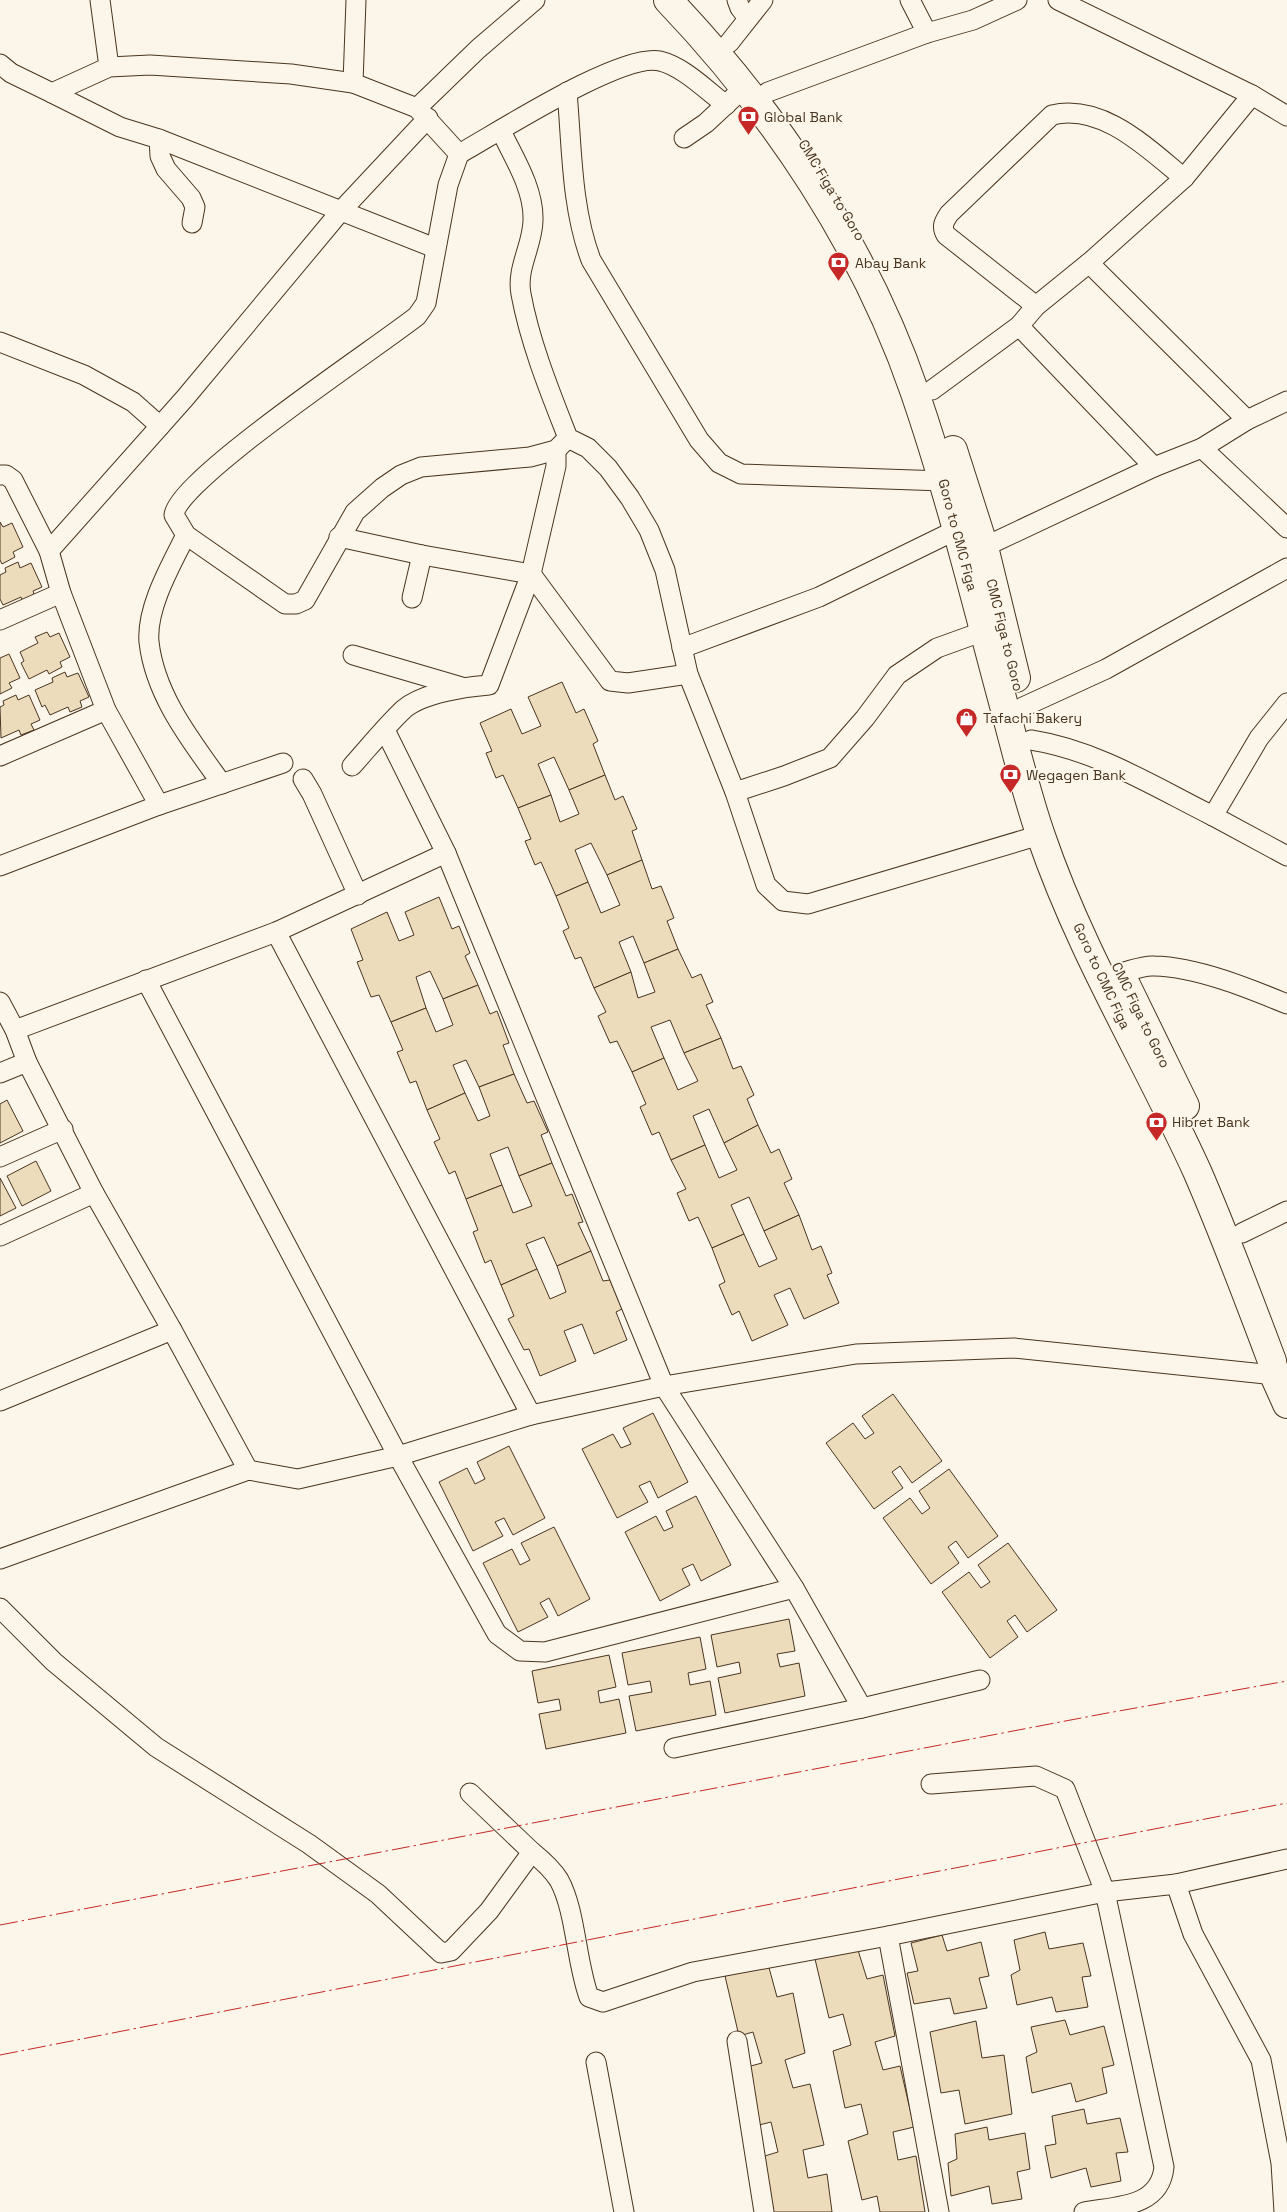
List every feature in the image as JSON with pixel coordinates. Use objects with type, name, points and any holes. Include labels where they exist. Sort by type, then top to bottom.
[{"type":"main road","points":[[668,0],[719,43]]},
{"type":"main road","name":"CMC Figa to Goro","points":[[692,0],[749,96],[839,197],[889,291],[932,390],[984,547],[1048,805],[1073,876],[1157,1046],[1242,1233],[1283,1368]]},
{"type":"main road","name":"Goro to CMC Figa","points":[[749,96],[781,135],[828,211],[875,296],[915,392],[943,481],[1040,835],[1077,924],[1196,1170],[1238,1271],[1272,1361],[1283,1368]]},
{"type":"main road","points":[[1283,1368],[1287,1404]]},
{"type":"street","points":[[100,0],[109,67]]},
{"type":"street","points":[[352,83],[356,0]]},
{"type":"street","points":[[48,551],[160,426],[422,113],[478,49],[535,0]]},
{"type":"street","points":[[737,0],[740,8],[748,18]]},
{"type":"street","points":[[719,43],[748,18],[763,0]]},
{"type":"street","points":[[910,0],[927,33]]},
{"type":"street","points":[[684,138],[749,96],[927,33],[973,20],[1016,0]]},
{"type":"street","points":[[1058,0],[1252,95],[1287,116]]},
{"type":"street","points":[[749,96],[672,65],[657,60],[645,61],[604,74],[567,92],[459,154],[448,185],[426,303],[417,316],[230,453],[180,500],[174,515],[186,535],[285,604],[296,604],[305,600],[339,537],[356,512],[366,501],[401,475],[421,467],[530,457],[562,444],[588,448],[608,468],[630,498],[648,530],[665,570],[688,674],[735,792],[766,885],[784,901],[808,904],[1040,835]]},
{"type":"street","points":[[0,64],[11,73],[120,127],[159,140],[436,248]]},
{"type":"street","points":[[52,93],[109,67],[150,65],[290,74],[352,83],[422,113],[459,154]]},
{"type":"street","points":[[567,92],[582,237],[591,260],[699,440],[718,463],[741,474],[943,481]]},
{"type":"street","points":[[932,390],[1019,326],[1036,306],[1089,263],[1184,178],[1252,95]]},
{"type":"street","points":[[1036,306],[946,235],[943,229],[949,214],[1052,115],[1064,112],[1079,113],[1110,124],[1135,139],[1184,178]]},
{"type":"street","points":[[352,766],[406,708],[428,697],[462,687],[489,685],[531,574],[562,444],[521,292],[521,268],[529,246],[533,219],[528,188],[501,131]]},
{"type":"street","points":[[159,140],[160,156],[166,168],[191,198],[195,207],[192,223]]},
{"type":"street","points":[[1089,263],[1247,420]]},
{"type":"street","points":[[1019,326],[1154,467]]},
{"type":"street","points":[[0,342],[84,375],[133,402],[160,426]]},
{"type":"street","points":[[984,547],[1154,467],[1202,448],[1247,420],[1287,401]]},
{"type":"street","points":[[1202,448],[1287,528]]},
{"type":"street","points":[[0,475],[6,475],[13,480],[48,551],[61,593],[106,710],[159,805]]},
{"type":"street","points":[[682,648],[819,597],[956,530]]},
{"type":"street","points":[[186,535],[162,582],[152,616],[149,642],[156,672],[168,701],[183,730],[222,784]]},
{"type":"street","points":[[339,537],[422,555],[531,574],[610,681],[628,683],[688,674]]},
{"type":"street","points":[[412,598],[422,555]]},
{"type":"street","points":[[1023,707],[1106,670],[1287,568]]},
{"type":"street","points":[[0,620],[61,593]]},
{"type":"street","points":[[735,792],[830,758],[865,718],[897,675],[937,648],[984,631]]},
{"type":"street","points":[[354,655],[462,687]]},
{"type":"street","points":[[1213,816],[1259,738],[1287,703]]},
{"type":"street","points":[[0,756],[106,710]]},
{"type":"street","points":[[385,730],[446,853],[664,1386],[794,1588],[862,1708]]},
{"type":"street","points":[[1032,740],[1050,742],[1097,759],[1213,816],[1287,856]]},
{"type":"street","points":[[0,866],[159,805],[283,763]]},
{"type":"street","points":[[303,779],[312,794],[358,895]]},
{"type":"street","points":[[15,1030],[276,932],[446,853]]},
{"type":"street","points":[[276,932],[531,1415]]},
{"type":"street","points":[[1120,973],[1153,965],[1202,974],[1251,989],[1287,1004]]},
{"type":"street","points":[[146,980],[398,1456],[497,1634],[520,1651],[545,1652],[794,1588]]},
{"type":"street","points":[[0,1002],[15,1030],[27,1062],[63,1128],[94,1193],[172,1330],[248,1470]]},
{"type":"street","points":[[0,1074],[27,1062]]},
{"type":"street","points":[[0,1157],[63,1128]]},
{"type":"street","points":[[0,1236],[94,1193]]},
{"type":"street","points":[[1242,1233],[1287,1211]]},
{"type":"street","points":[[0,1400],[172,1330]]},
{"type":"street","points":[[0,1558],[248,1470],[298,1479],[398,1456],[531,1415],[664,1386],[856,1354],[1014,1348],[1283,1368]]},
{"type":"street","points":[[0,1608],[54,1662],[156,1747],[309,1844],[378,1894],[442,1952],[452,1951],[477,1924],[532,1852]]},
{"type":"street","points":[[674,1748],[862,1708],[980,1680]]},
{"type":"street","points":[[931,1784],[1036,1776],[1065,1789],[1105,1892],[1164,2167],[1163,2179],[1146,2206],[1084,2212]]},
{"type":"street","points":[[470,1793],[545,1863],[558,1880],[565,1897],[582,1980],[589,1997],[604,2002],[693,1972],[888,1936],[1105,1892],[1176,1884],[1287,1859]]},
{"type":"street","points":[[1176,1884],[1193,1934],[1261,2060],[1281,2163],[1284,2212]]},
{"type":"street","points":[[888,1936],[939,2212]]},
{"type":"street","points":[[738,2042],[764,2212]]},
{"type":"street","points":[[596,2062],[624,2212]]},
{"type":"building","points":[[0,522],[3,527],[12,523],[23,547],[13,552],[15,557],[2,564],[0,560]]},
{"type":"building","points":[[18,562],[20,568],[31,563],[42,587],[33,591],[35,597],[23,602],[21,597],[3,605],[0,599],[0,575],[6,572],[5,568]]},
{"type":"building","points":[[47,632],[50,637],[59,633],[70,657],[60,662],[62,667],[49,674],[47,670],[29,679],[21,663],[24,661],[20,652],[38,643],[35,637]]},
{"type":"building","points":[[9,654],[20,678],[9,683],[12,688],[0,694],[0,658]]},
{"type":"building","points":[[65,672],[67,677],[78,673],[89,697],[80,701],[82,707],[70,712],[68,707],[50,715],[45,705],[42,707],[35,690],[53,682],[52,678]]},
{"type":"building","points":[[562,682],[576,713],[584,709],[598,741],[593,744],[605,775],[569,790],[554,757],[538,764],[551,795],[518,808],[503,775],[496,778],[486,753],[492,751],[480,723],[511,709],[522,734],[541,726],[528,697]]},
{"type":"building","points":[[16,695],[18,700],[29,695],[40,720],[31,724],[34,730],[21,735],[19,730],[1,738],[0,707],[4,705],[3,701]]},
{"type":"building","points":[[605,775],[615,800],[623,796],[637,829],[632,831],[642,860],[607,875],[591,843],[575,850],[588,882],[556,896],[541,862],[535,865],[525,841],[531,839],[518,808],[551,795],[560,822],[579,814],[569,790]]},
{"type":"building","points":[[642,860],[652,889],[661,886],[674,918],[667,921],[678,949],[644,963],[633,936],[619,942],[631,972],[594,988],[581,957],[575,959],[563,931],[569,928],[556,896],[588,882],[601,913],[620,905],[607,875]]},
{"type":"building","points":[[439,897],[452,929],[459,926],[470,953],[465,956],[478,985],[443,999],[430,971],[416,977],[426,1008],[391,1022],[379,995],[371,997],[357,962],[363,960],[351,929],[387,912],[399,941],[414,935],[405,912]]},
{"type":"building","points":[[678,949],[692,978],[701,974],[713,1002],[706,1005],[721,1038],[684,1053],[670,1020],[651,1027],[664,1058],[632,1072],[617,1041],[610,1043],[598,1016],[606,1012],[594,988],[631,972],[638,998],[655,992],[644,963]]},
{"type":"building","points":[[478,985],[490,1014],[497,1011],[509,1043],[503,1045],[514,1074],[479,1087],[466,1060],[453,1065],[465,1093],[427,1110],[416,1081],[410,1083],[397,1052],[403,1050],[391,1022],[426,1008],[436,1032],[453,1025],[443,999]]},
{"type":"building","points":[[721,1038],[733,1069],[741,1066],[754,1095],[747,1099],[758,1125],[724,1143],[709,1109],[693,1116],[705,1145],[671,1160],[659,1132],[652,1135],[640,1107],[646,1104],[632,1072],[664,1058],[678,1090],[698,1081],[684,1053]]},
{"type":"building","points":[[514,1074],[527,1103],[534,1101],[548,1132],[541,1135],[552,1163],[519,1176],[508,1147],[490,1154],[502,1185],[466,1199],[455,1171],[449,1174],[434,1142],[440,1139],[427,1110],[465,1093],[478,1121],[490,1116],[479,1087]]},
{"type":"building","points":[[7,1100],[23,1131],[0,1143],[0,1104]]},
{"type":"building","points":[[758,1125],[771,1153],[779,1149],[792,1179],[784,1183],[799,1215],[764,1231],[749,1197],[731,1205],[744,1234],[712,1248],[698,1217],[689,1221],[677,1193],[686,1189],[671,1160],[705,1145],[719,1178],[737,1170],[724,1143]]},
{"type":"building","points":[[36,1161],[51,1191],[22,1206],[7,1176]]},
{"type":"building","points":[[552,1163],[566,1196],[572,1194],[583,1222],[578,1223],[591,1251],[557,1266],[544,1237],[526,1244],[537,1269],[501,1285],[491,1260],[485,1263],[473,1232],[478,1230],[466,1199],[502,1185],[513,1213],[532,1206],[519,1176]]},
{"type":"building","points":[[0,1178],[16,1208],[0,1216]]},
{"type":"building","points":[[799,1215],[812,1250],[821,1246],[832,1273],[827,1275],[839,1303],[804,1319],[790,1288],[774,1295],[788,1325],[752,1341],[739,1311],[732,1315],[719,1285],[725,1282],[712,1248],[744,1234],[759,1267],[777,1259],[764,1231]]},
{"type":"building","points":[[591,1251],[603,1281],[610,1280],[622,1309],[616,1312],[627,1340],[594,1354],[582,1324],[564,1331],[576,1361],[540,1376],[529,1349],[524,1350],[508,1319],[514,1316],[501,1285],[537,1269],[550,1299],[566,1292],[557,1266]]},
{"type":"building","points":[[893,1394],[942,1461],[912,1483],[900,1466],[892,1472],[903,1488],[874,1509],[826,1443],[853,1423],[865,1439],[874,1433],[862,1416]]},
{"type":"building","points":[[653,1413],[688,1482],[658,1498],[650,1481],[639,1486],[648,1502],[617,1518],[582,1449],[613,1434],[621,1448],[631,1444],[623,1428]]},
{"type":"building","points":[[509,1446],[545,1518],[513,1535],[504,1518],[495,1522],[503,1536],[473,1551],[439,1482],[467,1468],[475,1484],[485,1479],[477,1462]]},
{"type":"building","points":[[949,1469],[998,1536],[968,1558],[956,1541],[948,1547],[959,1563],[931,1584],[883,1518],[910,1498],[922,1514],[930,1508],[919,1491]]},
{"type":"building","points":[[696,1496],[731,1565],[701,1581],[693,1564],[682,1569],[690,1585],[660,1601],[625,1532],[656,1516],[664,1531],[673,1527],[666,1511]]},
{"type":"building","points":[[554,1527],[590,1599],[558,1616],[549,1598],[540,1603],[548,1617],[518,1632],[483,1563],[512,1549],[520,1565],[530,1560],[521,1543]]},
{"type":"building","points":[[1008,1543],[1057,1610],[1027,1632],[1015,1615],[1007,1621],[1018,1637],[990,1658],[942,1592],[969,1572],[981,1588],[990,1582],[978,1565]]},
{"type":"building","points":[[789,1619],[795,1651],[777,1654],[780,1667],[799,1663],[805,1696],[725,1713],[718,1678],[741,1673],[739,1662],[717,1667],[711,1635]]},
{"type":"building","points":[[700,1637],[706,1669],[688,1673],[690,1685],[710,1681],[716,1715],[636,1731],[629,1696],[652,1692],[650,1681],[628,1685],[622,1653]]},
{"type":"building","points":[[609,1655],[616,1687],[598,1691],[600,1703],[619,1699],[626,1733],[546,1749],[539,1714],[561,1710],[559,1699],[538,1703],[532,1671]]},
{"type":"building","points":[[1045,1932],[1049,1949],[1083,1943],[1091,1976],[1082,1977],[1088,2007],[1056,2012],[1052,1997],[1017,2005],[1011,1975],[1020,1970],[1014,1940]]},
{"type":"building","points":[[942,1935],[947,1951],[981,1942],[989,1976],[979,1978],[987,2008],[954,2014],[950,1998],[914,2004],[907,1973],[918,1971],[911,1943]]},
{"type":"building","points":[[857,1947],[867,1979],[883,1975],[895,2036],[875,2042],[883,2070],[900,2066],[914,2127],[893,2132],[898,2160],[916,2156],[925,2212],[880,2212],[877,2196],[862,2200],[848,2141],[868,2134],[861,2104],[845,2108],[833,2051],[851,2045],[843,2014],[829,2018],[815,1959]]},
{"type":"building","points":[[768,1964],[777,1997],[793,1993],[805,2053],[785,2060],[793,2088],[810,2084],[824,2145],[803,2150],[808,2178],[827,2174],[832,2212],[771,2212],[758,2158],[778,2152],[771,2122],[755,2126],[743,2068],[762,2063],[753,2032],[739,2036],[725,1976]]},
{"type":"building","points":[[1065,2020],[1070,2035],[1104,2026],[1114,2065],[1102,2068],[1107,2093],[1076,2102],[1071,2083],[1032,2093],[1026,2057],[1037,2052],[1031,2027]]},
{"type":"building","points":[[976,2021],[982,2058],[1004,2055],[1012,2114],[965,2124],[959,2090],[941,2093],[930,2032]]},
{"type":"building","points":[[1084,2109],[1087,2124],[1120,2118],[1128,2152],[1116,2153],[1121,2181],[1091,2187],[1086,2168],[1051,2178],[1045,2146],[1056,2144],[1052,2116]]},
{"type":"building","points":[[987,2127],[989,2140],[1025,2133],[1030,2169],[1017,2172],[1022,2199],[992,2204],[989,2186],[951,2196],[948,2163],[957,2159],[955,2134]]},
{"type":"power","points":[[0,1925],[1102,1714],[1287,1681]]},
{"type":"power","points":[[0,2055],[1287,1803]]},
{"type":"place","name":"Global Bank","points":[[748,136]]},
{"type":"place","name":"Abay Bank","points":[[839,282]]},
{"type":"place","name":"Tafachi Bakery","points":[[967,737]]},
{"type":"place","name":"Wegagen Bank","points":[[1010,794]]},
{"type":"place","name":"Hibret Bank","points":[[1156,1141]]}]
